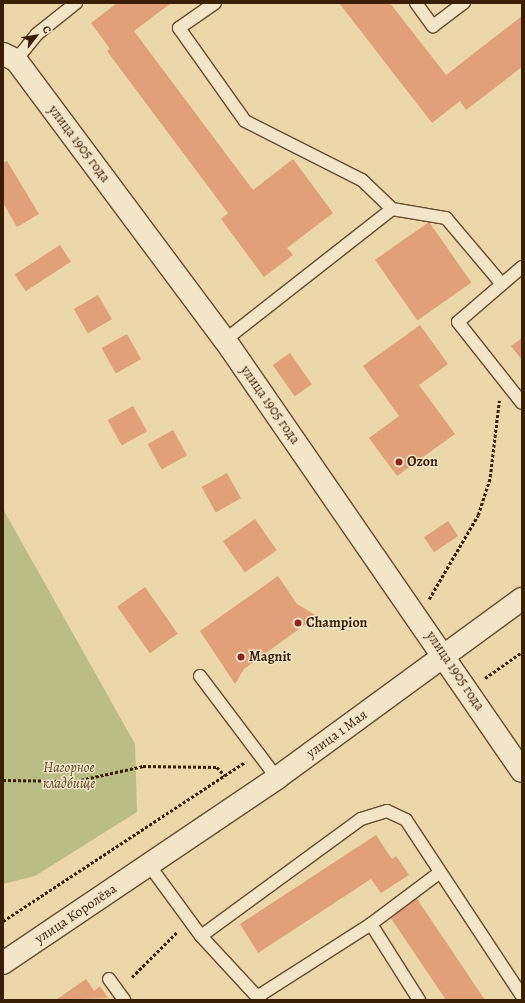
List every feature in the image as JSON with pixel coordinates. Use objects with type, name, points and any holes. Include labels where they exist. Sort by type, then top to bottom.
[{"type":"street","name":"улица 1905 года","points":[[9,57],[225,340],[422,622],[522,771]]},
{"type":"street","name":"улица 1 Мая","points":[[150,865],[277,778],[446,657],[522,599]]},
{"type":"street","name":"улица Королёва","points":[[3,962],[150,865]]},
{"type":"lane","points":[[9,57],[76,3]]},
{"type":"lane","points":[[215,3],[179,28],[245,121],[362,180],[392,209],[446,218],[501,283]]},
{"type":"lane","points":[[416,3],[433,26],[464,3]]},
{"type":"lane","points":[[225,340],[392,209]]},
{"type":"lane","points":[[522,267],[501,283],[458,322],[522,403]]},
{"type":"lane","points":[[200,676],[277,778]]},
{"type":"lane","points":[[201,936],[361,819],[387,811],[406,820],[439,873],[522,996]]},
{"type":"lane","points":[[150,865],[201,936],[259,998],[370,924],[439,873]]},
{"type":"lane","points":[[370,924],[419,1000]]},
{"type":"lane","points":[[109,979],[124,1000]]},
{"type":"path","points":[[422,622],[433,587],[457,554],[478,515],[490,477],[497,427],[495,414],[504,380]]},
{"type":"path","points":[[3,921],[225,776],[257,752]]},
{"type":"path","points":[[3,780],[76,781],[143,766],[217,767],[225,776]]},
{"type":"path","points":[[132,977],[181,927]]},
{"type":"green space","name":"Нагорное кладбище","points":[[3,509],[135,744],[137,812],[35,876],[3,884]]},
{"type":"building","points":[[117,3],[171,3],[134,31],[253,190],[293,159],[333,213],[287,248],[293,255],[264,277],[221,219],[228,213],[107,51],[110,49],[91,23]]},
{"type":"building","points":[[339,3],[390,3],[446,75],[522,16],[522,67],[466,110],[460,101],[432,123]]},
{"type":"building","points":[[7,161],[39,214],[17,227],[3,203],[3,163]]},
{"type":"building","points":[[429,222],[471,283],[417,320],[375,260]]},
{"type":"building","points":[[60,245],[71,262],[26,291],[15,274]]},
{"type":"building","points":[[98,295],[112,319],[88,333],[74,309]]},
{"type":"building","points":[[420,325],[448,364],[419,385],[455,434],[397,476],[369,438],[399,416],[363,366]]},
{"type":"building","points":[[127,334],[141,359],[116,373],[102,348]]},
{"type":"building","points":[[522,338],[522,360],[511,346]]},
{"type":"building","points":[[290,353],[312,384],[295,396],[273,365]]},
{"type":"building","points":[[133,406],[147,431],[122,445],[108,420]]},
{"type":"building","points":[[173,430],[187,455],[162,469],[148,444]]},
{"type":"building","points":[[227,473],[241,498],[216,512],[202,487]]},
{"type":"building","points":[[255,519],[277,550],[245,572],[223,541]]},
{"type":"building","points":[[448,521],[458,536],[434,552],[424,537]]},
{"type":"building","points":[[278,576],[297,604],[317,616],[244,669],[235,684],[200,631]]},
{"type":"building","points":[[145,587],[178,634],[150,653],[117,607]]},
{"type":"building","points":[[376,835],[392,859],[396,856],[409,875],[381,893],[371,879],[258,953],[240,924]]},
{"type":"building","points":[[415,896],[485,1000],[446,1000],[388,914]]},
{"type":"building","points":[[86,979],[94,991],[100,986],[108,998],[56,1000]]},
{"type":"place","name":"Ozon","points":[[399,462]]},
{"type":"place","name":"Champion","points":[[298,623]]},
{"type":"place","name":"Magnit","points":[[241,657]]}]
